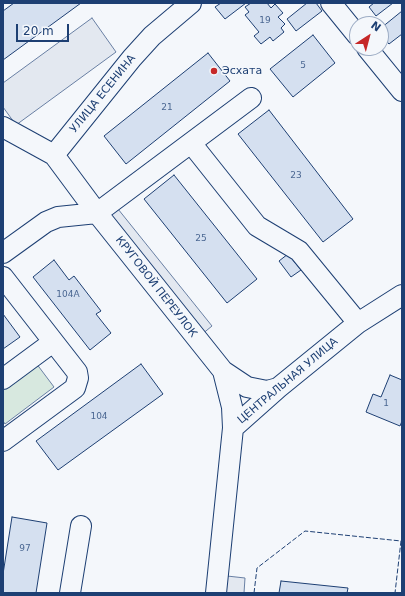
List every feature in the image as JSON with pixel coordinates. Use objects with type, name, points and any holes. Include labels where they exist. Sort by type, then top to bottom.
[{"type":"street","name":"УЛИЦА ЕСЕНИНА","points":[[54,156],[147,42],[190,3]]},
{"type":"street","points":[[331,3],[349,25]]},
{"type":"street","points":[[374,56],[402,91]]},
{"type":"street","points":[[3,253],[46,222],[58,218],[97,213],[251,98]]},
{"type":"street","points":[[3,127],[54,156]]},
{"type":"street","points":[[191,143],[257,226],[299,252],[358,323]]},
{"type":"street","name":"КРУГОВОЙ ПЕРЕУЛОК","points":[[54,156],[97,213],[223,371],[232,407],[233,428]]},
{"type":"street","points":[[3,277],[77,372],[78,378],[77,384],[74,388],[3,441]]},
{"type":"street","name":"ЦЕНТРАЛЬНАЯ УЛИЦА","points":[[216,593],[233,428],[278,388],[358,323],[402,295]]},
{"type":"street","points":[[3,379],[53,342]]},
{"type":"street","points":[[223,371],[247,387],[267,391],[278,388]]},
{"type":"street","points":[[70,593],[81,526]]},
{"type":"shaded area","points":[[92,18],[116,52],[16,125],[3,107],[3,83]]},
{"type":"shaded area","points":[[118,209],[212,326],[201,335],[108,217]]},
{"type":"shaded area","points":[[36,363],[54,387],[5,424],[3,421],[3,388]]},
{"type":"shaded area","points":[[227,576],[245,578],[244,593],[225,593]]},
{"type":"building","points":[[14,3],[81,3],[3,60],[3,11]]},
{"type":"building","points":[[221,3],[246,3],[225,19],[215,7]]},
{"type":"building","points":[[251,3],[267,3],[271,8],[275,4],[283,13],[278,17],[285,24],[281,28],[284,32],[273,41],[270,37],[261,44],[254,36],[259,32],[245,15],[249,12],[245,7]]},
{"type":"building","points":[[307,3],[316,3],[322,11],[296,31],[287,19]]},
{"type":"building","points":[[374,3],[393,3],[376,16],[369,7]]},
{"type":"building","points":[[402,11],[402,34],[389,44],[389,22]]},
{"type":"building","points":[[313,35],[335,63],[293,97],[270,69]]},
{"type":"building","points":[[208,53],[230,81],[126,164],[104,136]]},
{"type":"building","points":[[269,110],[353,219],[323,242],[238,134]]},
{"type":"building","points":[[174,175],[257,279],[227,303],[144,199]]},
{"type":"building","points":[[288,254],[301,270],[291,277],[279,261]]},
{"type":"building","points":[[54,260],[69,280],[74,276],[101,311],[96,314],[111,333],[90,350],[33,277]]},
{"type":"building","points":[[3,314],[20,337],[3,349]]},
{"type":"building","points":[[141,364],[163,394],[58,470],[36,441]]},
{"type":"building","points":[[390,375],[402,380],[402,421],[400,426],[366,412],[373,394],[381,397]]},
{"type":"building","points":[[12,517],[47,523],[36,593],[3,593],[3,574]]},
{"type":"building","points":[[281,581],[348,588],[347,593],[279,593]]},
{"type":"fence","points":[[254,593],[257,568],[305,531],[401,541],[395,593]]},
{"type":"place","name":"Эсхата","points":[[214,71]]}]
